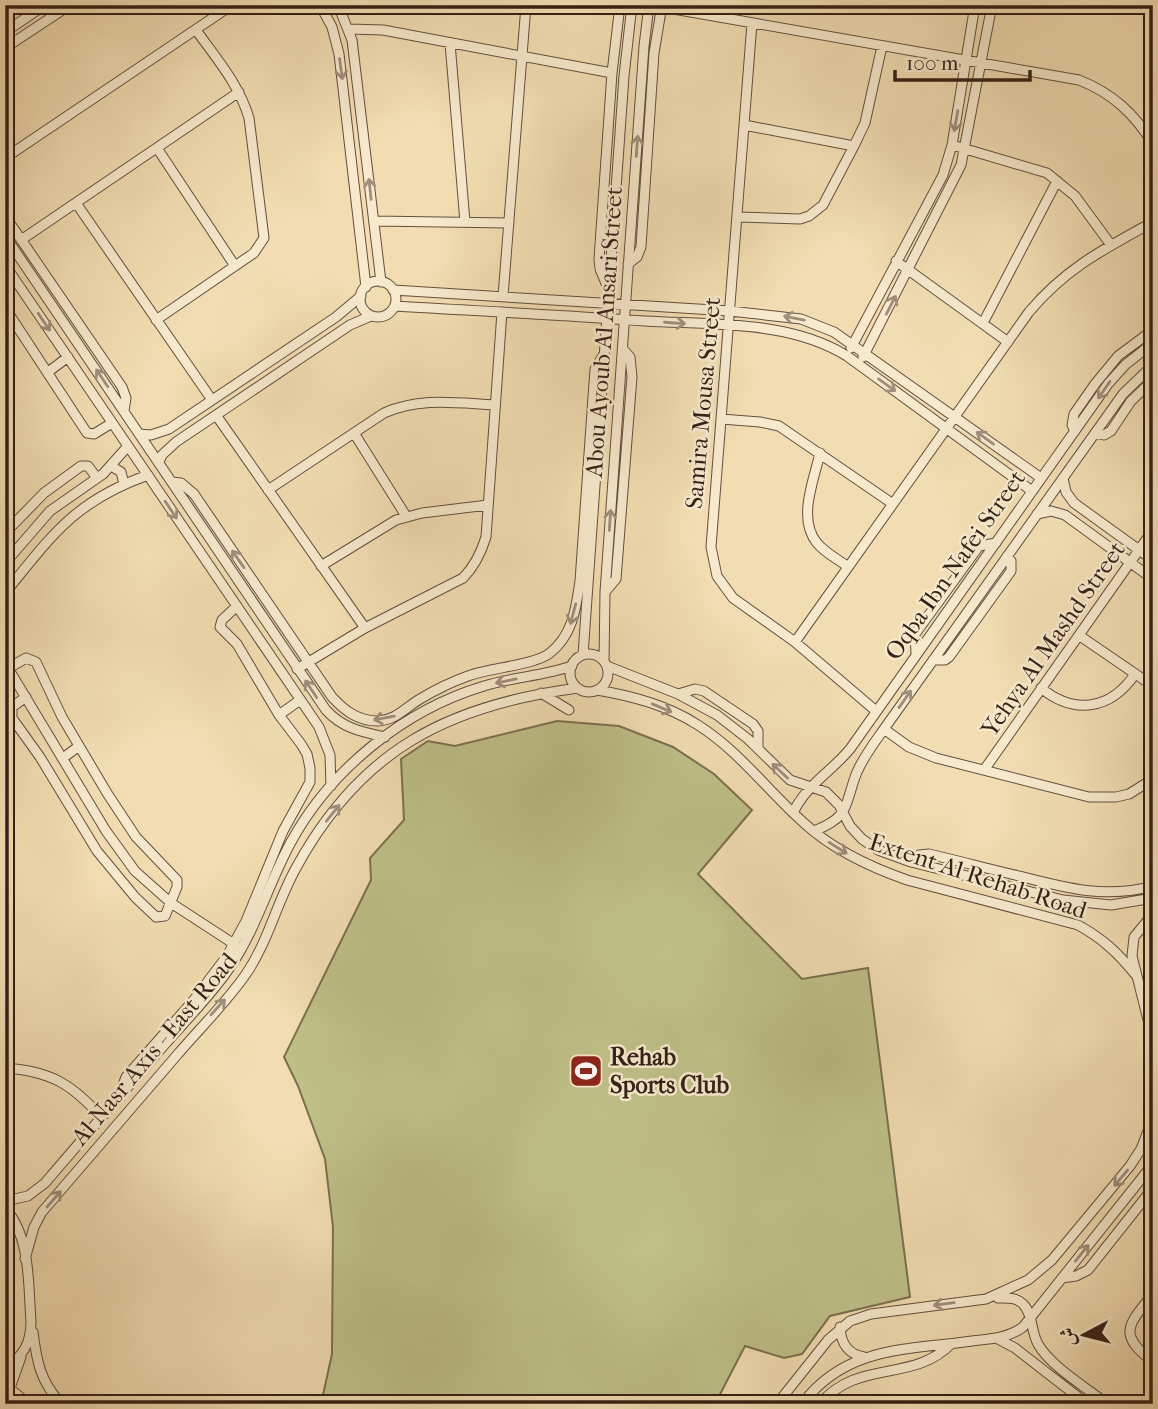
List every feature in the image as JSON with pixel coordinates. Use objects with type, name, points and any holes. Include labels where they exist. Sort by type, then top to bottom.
[{"type":"street","points":[[5,32],[45,5]]},
{"type":"street","points":[[5,48],[70,5]]},
{"type":"street","points":[[5,158],[232,5]]},
{"type":"street","points":[[139,433],[152,435],[169,429],[337,317],[361,296],[366,286],[339,54],[332,27],[320,5]]},
{"type":"street","points":[[338,5],[349,29],[358,82],[380,282]]},
{"type":"street","points":[[503,296],[526,5]]},
{"type":"street","points":[[609,289],[598,259],[612,73],[620,5]]},
{"type":"street","name":"Abou Ayoub Al Ansari Street","points":[[583,655],[584,581],[632,5]]},
{"type":"street","name":"Abou Ayoub Al Ansari Street","points":[[606,664],[605,592],[649,5]]},
{"type":"street","points":[[846,356],[943,175],[951,145],[975,5]]},
{"type":"street","points":[[859,365],[954,181],[965,149],[992,5]]},
{"type":"street","points":[[1137,5],[1153,14]]},
{"type":"street","points":[[628,264],[637,257],[641,247],[653,66],[662,6],[1060,75],[1095,86],[1129,110],[1153,144]]},
{"type":"street","name":"Samira Mousa Street","points":[[752,23],[711,547],[717,576],[733,598],[794,642],[876,711]]},
{"type":"street","points":[[349,29],[383,30],[612,73]]},
{"type":"street","points":[[156,320],[259,249],[265,232],[249,118],[239,92],[196,30]]},
{"type":"street","points":[[450,43],[465,222]]},
{"type":"street","points":[[737,216],[791,220],[809,216],[823,205],[865,123],[882,46]]},
{"type":"street","points":[[21,240],[239,92]]},
{"type":"street","points":[[744,125],[854,146]]},
{"type":"street","points":[[951,145],[1036,169],[1058,181],[1075,196],[1111,245]]},
{"type":"street","points":[[157,148],[235,266]]},
{"type":"street","points":[[983,323],[1058,181]]},
{"type":"street","points":[[76,203],[212,400]]},
{"type":"street","points":[[5,216],[122,387],[126,398],[124,411]]},
{"type":"street","points":[[374,221],[509,223]]},
{"type":"street","points":[[794,642],[1046,292],[1066,274],[1153,222]]},
{"type":"street","points":[[5,236],[326,710],[334,719],[349,728],[385,737]]},
{"type":"street","points":[[895,261],[1008,342]]},
{"type":"street","points":[[5,265],[313,719],[326,741],[330,755],[331,786]]},
{"type":"street","points":[[159,462],[168,448],[344,329],[371,316],[382,317],[392,311],[396,295],[393,290],[380,282],[366,286]]},
{"type":"street","points":[[393,290],[730,311],[801,319],[834,332],[1041,478]]},
{"type":"street","points":[[361,296],[363,308],[371,316]]},
{"type":"street","points":[[395,306],[729,326],[798,334],[828,344],[846,356],[1032,491]]},
{"type":"street","points":[[5,308],[88,433],[94,434],[112,423]]},
{"type":"street","points":[[297,669],[365,628],[463,578],[481,554],[486,537],[502,312]]},
{"type":"street","points":[[1075,430],[1072,425],[1074,414],[1107,368],[1129,346],[1153,330]]},
{"type":"street","name":"Oqba Ibn Nafei Street","points":[[793,813],[809,788],[850,749],[1116,374],[1153,343]]},
{"type":"street","points":[[48,372],[68,358]]},
{"type":"street","name":"Oqba Ibn Nafei Street","points":[[843,813],[848,806],[864,759],[884,729],[1130,385],[1153,365]]},
{"type":"street","points":[[1095,433],[1104,435],[1111,431],[1131,401],[1153,380]]},
{"type":"street","points":[[268,490],[384,413],[425,401],[495,405]]},
{"type":"street","points":[[216,415],[365,628]]},
{"type":"street","points":[[722,419],[779,426],[893,504]]},
{"type":"street","points":[[354,433],[407,516]]},
{"type":"street","points":[[6,560],[50,511],[97,478],[128,446]]},
{"type":"street","points":[[820,453],[807,510],[808,526],[816,543],[848,566]]},
{"type":"street","points":[[5,533],[44,493],[81,466],[88,466],[97,478]]},
{"type":"street","points":[[111,466],[121,472],[124,484]]},
{"type":"street","points":[[5,593],[61,524],[93,500],[148,475]]},
{"type":"street","points":[[1063,478],[1066,492],[1074,502],[1153,560]]},
{"type":"street","points":[[172,482],[181,483],[194,494],[332,697],[348,712],[367,720],[387,720],[429,694],[468,676],[536,660],[548,654],[569,630],[584,581]]},
{"type":"street","points":[[321,566],[387,524],[407,516],[488,505]]},
{"type":"street","points":[[1037,514],[1051,511],[1065,515],[1153,579]]},
{"type":"street","name":"Yehya Al Mashd Street","points":[[984,770],[1153,530]]},
{"type":"street","points":[[118,1098],[127,1077],[212,978],[234,944],[277,858],[283,831],[310,782],[307,754],[279,715],[240,649],[220,627],[222,620],[237,606]]},
{"type":"street","points":[[1080,636],[1153,686]]},
{"type":"street","points":[[267,651],[278,641]]},
{"type":"street","points":[[583,655],[595,655],[606,664],[608,672],[605,683],[597,690],[584,691],[578,688],[571,678],[572,666],[583,655]]},
{"type":"street","points":[[26,697],[12,707],[12,718],[40,757],[108,866],[145,907],[156,917],[162,918],[171,903],[177,887],[175,876],[136,836],[62,717],[36,662],[26,658],[7,665],[120,852],[135,870],[171,903],[234,944]]},
{"type":"street","name":"Extent Al Rehab Road","points":[[606,664],[678,694],[717,715],[790,780],[826,792],[850,826],[877,850],[911,862],[1081,904],[1111,905],[1152,898]]},
{"type":"street","name":"Al Nasr Axis - East Road","points":[[5,1201],[18,1199],[37,1190],[228,971],[253,927],[277,858],[331,786],[352,764],[414,718],[461,694],[505,680],[550,673],[572,666]]},
{"type":"street","points":[[1041,688],[1062,701],[1098,704],[1120,693],[1135,674]]},
{"type":"street","name":"Al Nasr Axis - East Road","points":[[25,1259],[31,1235],[42,1212],[246,973],[307,848],[332,813],[361,781],[420,734],[471,711],[541,693],[578,688]]},
{"type":"street","points":[[678,694],[695,689],[704,691],[753,724],[758,731],[758,750]]},
{"type":"street","name":"Extent Al Rehab Road","points":[[597,690],[643,700],[696,724],[725,744],[793,813],[848,855],[885,872],[1078,925],[1107,943],[1135,974]]},
{"type":"street","points":[[541,693],[569,710]]},
{"type":"street","points":[[279,715],[300,700]]},
{"type":"street","points":[[313,719],[324,715],[326,710]]},
{"type":"street","points":[[884,729],[922,753],[1089,797],[1129,794],[1153,779]]},
{"type":"street","points":[[63,758],[79,746]]},
{"type":"street","points":[[850,749],[864,759]]},
{"type":"street","points":[[78,820],[94,810]]},
{"type":"street","points":[[814,831],[830,824],[843,813]]},
{"type":"street","points":[[911,862],[919,855],[929,854],[1083,891],[1125,892],[1153,886]]},
{"type":"street","points":[[1081,904],[1083,891]]},
{"type":"street","points":[[1152,898],[1153,909]]},
{"type":"street","points":[[1153,914],[1134,937],[1132,956],[1153,1040]]},
{"type":"street","points":[[5,1068],[43,1074],[69,1086],[83,1096],[101,1117]]},
{"type":"street","points":[[986,1299],[1022,1284],[1052,1260],[1130,1166],[1141,1149],[1153,1118]]},
{"type":"street","points":[[89,1131],[102,1143]]},
{"type":"street","points":[[802,1404],[827,1377],[864,1357],[1015,1333],[1030,1321],[1153,1164]]},
{"type":"street","points":[[1062,1278],[1076,1276],[1088,1270],[1153,1188]]},
{"type":"street","points":[[5,1208],[18,1226],[25,1259],[39,1370],[44,1384],[61,1404]]},
{"type":"street","points":[[1153,1294],[1135,1317],[1130,1331],[1133,1344],[1153,1362]]},
{"type":"street","points":[[777,1404],[840,1327],[850,1321],[871,1314],[1007,1298],[1019,1300],[1027,1309],[1038,1345],[1048,1357],[1107,1404]]},
{"type":"street","points":[[5,1402],[8,1387],[31,1334],[32,1321]]},
{"type":"street","points":[[840,1327],[843,1344],[856,1355],[864,1357]]},
{"type":"street","points":[[996,1338],[1021,1352],[1087,1404]]},
{"type":"street","points":[[820,1404],[838,1387],[853,1378],[928,1362],[941,1355],[951,1344]]},
{"type":"street","points":[[5,1367],[22,1355]]},
{"type":"street","points":[[8,1387],[29,1404]]},
{"type":"green space","name":"Rehab Sports Club","points":[[557,721],[619,726],[673,747],[714,774],[752,810],[698,874],[802,979],[868,968],[910,1297],[830,1316],[802,1354],[784,1358],[745,1346],[715,1404],[321,1404],[332,1354],[333,1227],[325,1159],[298,1086],[284,1057],[371,880],[370,858],[404,820],[401,759],[428,741],[455,746]]},
{"type":"place","name":"Rehab Sports Club","points":[[586,1071]]}]
